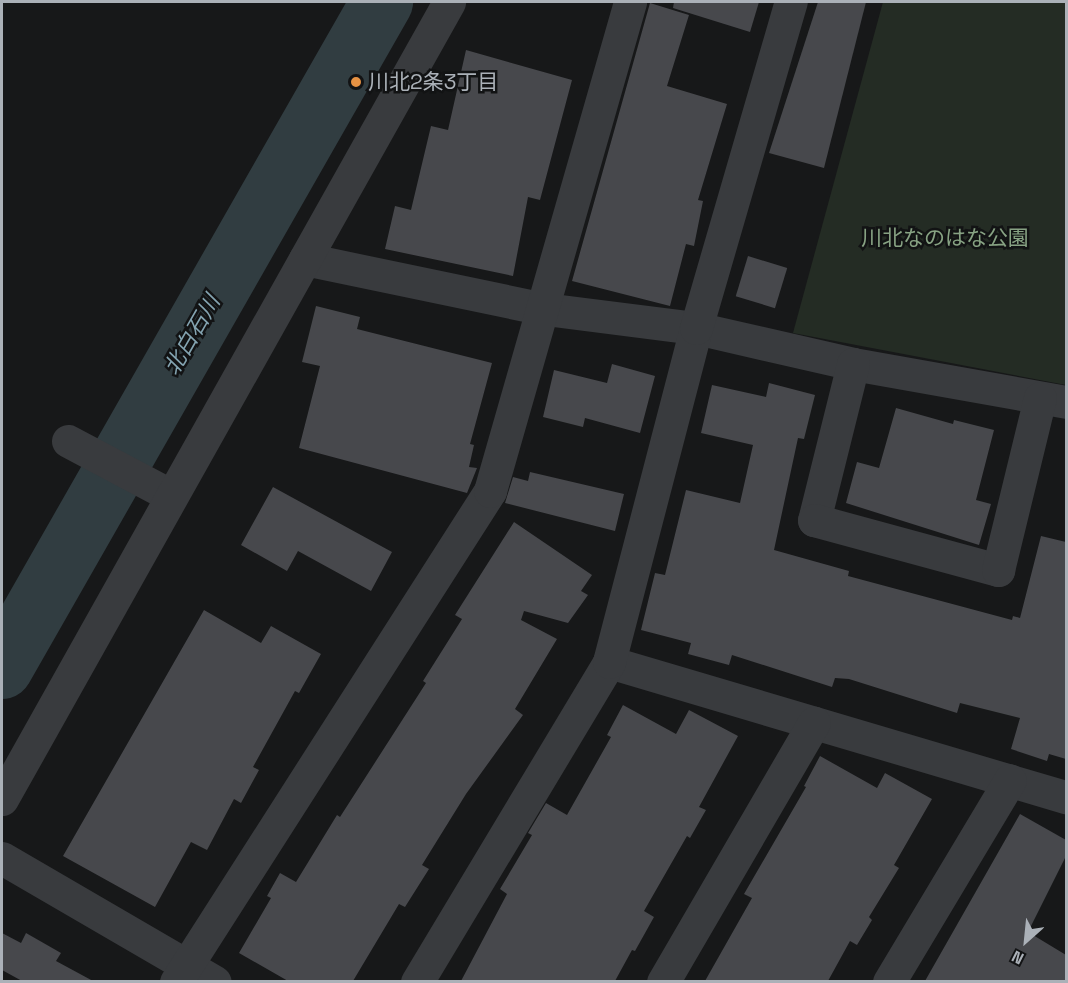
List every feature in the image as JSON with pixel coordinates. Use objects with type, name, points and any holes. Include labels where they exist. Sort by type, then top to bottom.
[{"type":"street","points":[[2,799],[162,490],[305,259],[449,2]]},
{"type":"street","points":[[181,973],[490,491],[545,309],[630,2]]},
{"type":"street","points":[[417,981],[609,662],[696,328],[791,2]]},
{"type":"street","points":[[305,259],[545,309],[696,328],[853,364],[1054,400],[998,570],[814,520],[853,364]]},
{"type":"street","points":[[79,447],[162,490]]},
{"type":"street","points":[[609,662],[1066,797]]},
{"type":"street","points":[[663,981],[814,723]]},
{"type":"street","points":[[889,981],[1010,780]]},
{"type":"street","points":[[2,858],[181,973],[215,981]]},
{"type":"green space","name":"川北なのはな公園","points":[[883,2],[1066,2],[1066,385],[793,333]]},
{"type":"building","points":[[674,2],[759,2],[750,32],[673,8]]},
{"type":"building","points":[[818,2],[866,2],[824,168],[769,153]]},
{"type":"building","points":[[650,3],[689,15],[667,86],[727,104],[698,200],[703,201],[694,246],[686,244],[670,306],[572,281]]},
{"type":"building","points":[[466,50],[572,80],[540,200],[528,197],[513,276],[385,249],[395,206],[411,210],[431,126],[448,130]]},
{"type":"building","points":[[748,256],[787,268],[775,308],[736,296]]},
{"type":"building","points":[[316,306],[360,317],[357,329],[492,363],[470,444],[474,445],[469,467],[477,468],[467,493],[299,448],[320,366],[302,362]]},
{"type":"building","points":[[612,364],[655,376],[640,433],[585,418],[583,427],[543,417],[554,370],[607,383]]},
{"type":"building","points":[[769,383],[815,395],[804,439],[798,438],[774,550],[849,571],[848,576],[1012,620],[1013,616],[1020,618],[1041,536],[1066,542],[1066,759],[1049,754],[1047,761],[1011,749],[1020,718],[960,703],[957,713],[849,679],[835,678],[832,687],[732,655],[729,665],[688,654],[691,643],[641,630],[655,573],[665,575],[686,490],[740,503],[753,445],[701,433],[712,385],[766,397]]},
{"type":"building","points":[[896,408],[953,424],[954,420],[994,430],[976,500],[991,504],[979,545],[846,503],[857,462],[879,468]]},
{"type":"building","points":[[530,472],[624,494],[615,531],[505,503],[513,477],[528,481]]},
{"type":"building","points":[[273,487],[392,552],[371,591],[298,551],[287,571],[241,545]]},
{"type":"building","points":[[514,522],[592,575],[581,591],[588,595],[568,623],[524,611],[521,620],[557,639],[515,709],[523,715],[466,794],[422,865],[429,869],[405,907],[399,904],[353,981],[288,981],[239,953],[271,898],[267,896],[280,873],[296,882],[337,815],[340,817],[426,683],[423,681],[462,619],[455,615]]},
{"type":"building","points":[[204,610],[261,643],[271,626],[321,654],[299,693],[295,691],[253,767],[259,770],[241,803],[234,799],[207,850],[191,842],[155,907],[63,856]]},
{"type":"building","points":[[623,705],[676,734],[689,710],[738,736],[699,807],[706,810],[690,838],[687,836],[644,911],[654,917],[635,951],[632,950],[615,981],[461,981],[507,894],[500,889],[532,835],[528,833],[546,803],[567,815],[611,737],[607,735]]},
{"type":"building","points":[[820,756],[877,788],[885,773],[932,799],[894,865],[899,868],[869,917],[872,920],[857,945],[850,941],[828,981],[705,981],[752,898],[744,894],[806,787],[804,786]]},
{"type":"building","points":[[1020,814],[1066,840],[1066,856],[1028,932],[1066,955],[1066,981],[925,981]]},
{"type":"building","points":[[2,933],[21,943],[26,933],[61,953],[56,961],[93,981],[22,981],[2,970]]},
{"type":"waterway","name":"北白石川","points":[[2,668],[382,2]]},
{"type":"place","name":"川北2条3丁目","points":[[356,82]]}]
